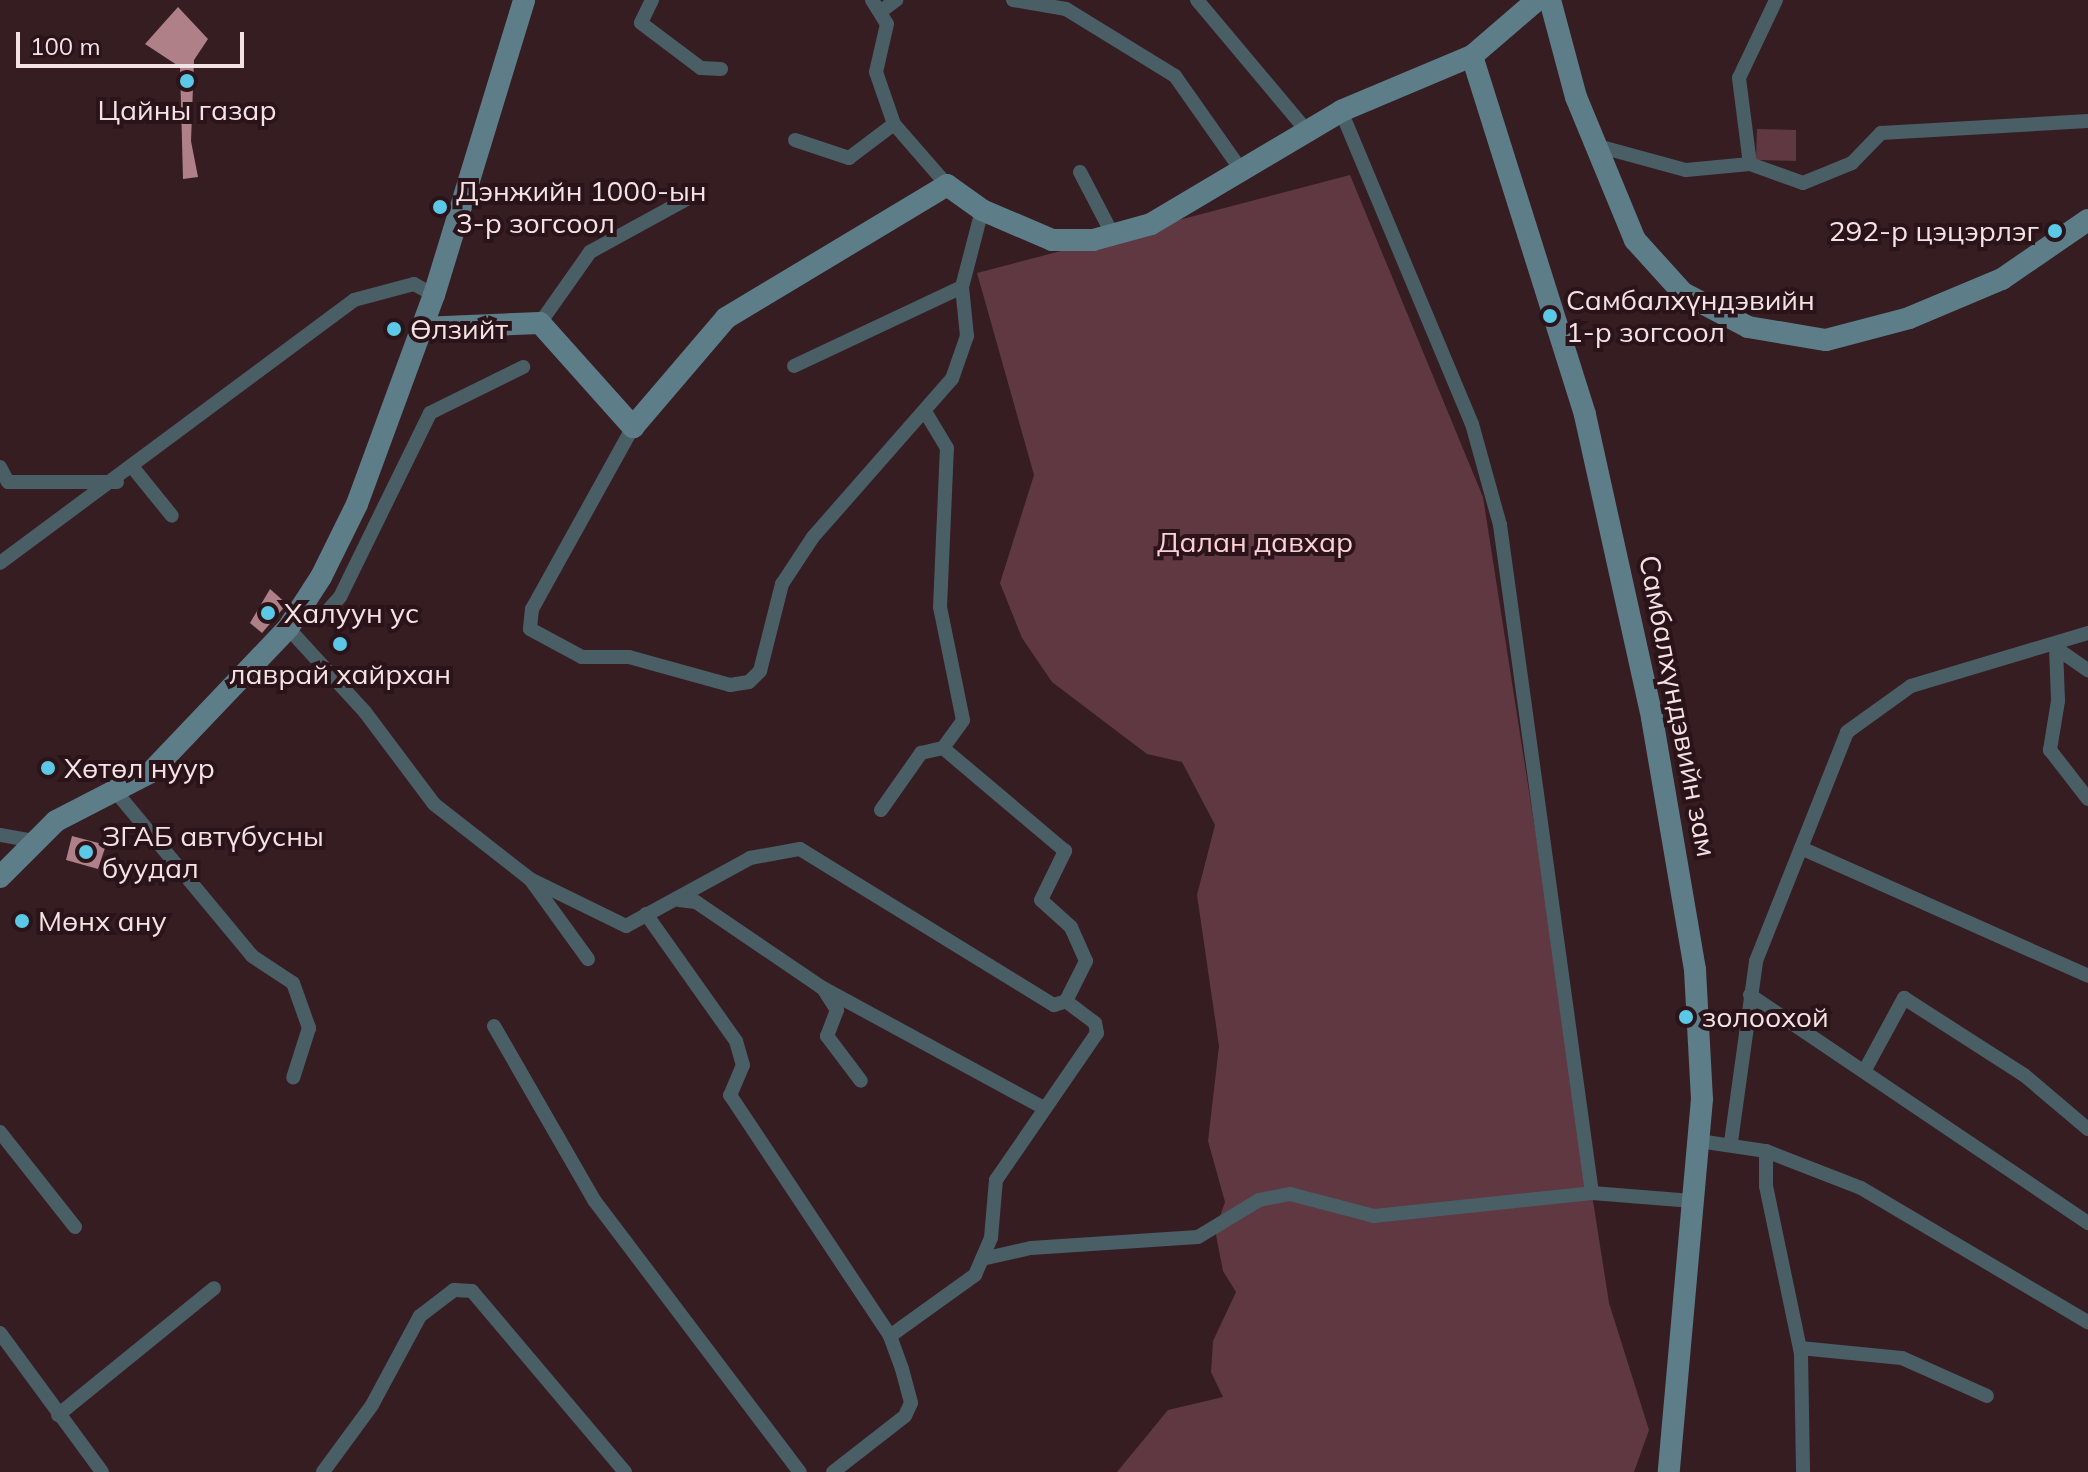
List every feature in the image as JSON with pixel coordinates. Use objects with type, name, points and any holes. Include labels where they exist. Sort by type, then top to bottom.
[{"type":"street","points":[[0,877],[33,841],[151,772],[288,628],[301,608],[352,515],[434,295],[524,0]]},
{"type":"street","points":[[652,0],[641,23],[701,68],[721,69]]},
{"type":"street","points":[[896,0],[876,6],[888,35],[876,72],[894,124],[947,185],[982,210],[1052,240],[1113,235],[1177,213],[1241,170],[1341,111],[1472,56],[1537,0]]},
{"type":"street","points":[[1013,0],[1066,9],[1175,76],[1241,170]]},
{"type":"street","points":[[1197,0],[1306,130]]},
{"type":"street","points":[[1550,0],[1594,145],[1635,240],[1667,279],[1729,319],[1792,339],[1858,333],[1966,297],[2088,220]]},
{"type":"street","points":[[1750,164],[1739,78],[1776,0]]},
{"type":"street","name":"Самбалхүндэвийн зам","points":[[1472,56],[1569,350],[1629,604],[1695,970],[1699,1141],[1669,1472]]},
{"type":"street","points":[[1341,111],[1472,424],[1500,525],[1592,1193]]},
{"type":"street","points":[[1594,145],[1686,170],[1750,164],[1803,183],[1852,163],[1881,133],[2088,121]]},
{"type":"street","points":[[795,140],[849,158],[894,124]]},
{"type":"street","points":[[1080,172],[1113,235]]},
{"type":"street","points":[[947,185],[726,318],[633,427],[532,609],[530,629],[582,657],[629,657],[730,685],[760,671],[782,584],[813,537],[926,413],[961,358],[962,287],[982,210]]},
{"type":"street","points":[[540,323],[590,252],[694,195]]},
{"type":"street","points":[[0,563],[118,482],[354,300],[414,284],[434,295]]},
{"type":"street","points":[[794,366],[962,287]]},
{"type":"street","points":[[421,328],[540,323]]},
{"type":"street","points":[[540,323],[633,427]]},
{"type":"street","points":[[301,608],[322,617],[340,597],[430,413],[523,367]]},
{"type":"street","points":[[881,810],[921,753],[943,748],[963,720],[940,607],[947,448],[926,413]]},
{"type":"street","points":[[0,467],[4,484],[118,482]]},
{"type":"street","points":[[134,469],[172,516]]},
{"type":"street","points":[[288,628],[365,712],[434,804],[530,879],[626,926],[679,900],[690,886],[750,858],[800,849],[1054,1005],[1066,1001],[1086,961],[1071,927],[1041,900],[1065,851],[943,748]]},
{"type":"street","points":[[1731,1142],[1750,995],[1764,933],[1801,848],[1839,745],[1867,712],[1931,678],[2056,648],[2088,633]]},
{"type":"street","points":[[2056,648],[2088,670]]},
{"type":"street","points":[[2056,648],[2050,750],[2088,801]]},
{"type":"street","points":[[116,792],[252,956],[293,983],[309,1028],[293,1078]]},
{"type":"street","points":[[0,835],[33,841]]},
{"type":"street","points":[[1801,848],[2088,976]]},
{"type":"street","points":[[530,879],[588,959]]},
{"type":"street","points":[[679,900],[696,902],[821,987],[1044,1108]]},
{"type":"street","points":[[646,914],[736,1041],[743,1065],[730,1095],[890,1336],[911,1403],[833,1472]]},
{"type":"street","points":[[821,987],[837,1010],[827,1036],[861,1081]]},
{"type":"street","points":[[1750,995],[1866,1068],[2088,1223]]},
{"type":"street","points":[[1866,1068],[1904,998],[2024,1075],[2088,1129]]},
{"type":"street","points":[[890,1336],[975,1275],[982,1259],[996,1180],[1097,1033],[1095,1023],[1066,1001]]},
{"type":"street","points":[[494,1026],[594,1200],[800,1472]]},
{"type":"street","points":[[0,1132],[75,1227]]},
{"type":"street","points":[[1699,1141],[1731,1142],[1766,1151],[1888,1203],[2088,1322]]},
{"type":"street","points":[[1766,1151],[1766,1186],[1800,1348],[1803,1472]]},
{"type":"street","points":[[982,1259],[1031,1248],[1198,1237],[1259,1200],[1290,1194],[1374,1216],[1592,1193],[1693,1201]]},
{"type":"street","points":[[58,1415],[214,1288]]},
{"type":"street","points":[[323,1472],[372,1405],[420,1316],[454,1290],[472,1291],[625,1472]]},
{"type":"street","points":[[0,1333],[102,1472]]},
{"type":"street","points":[[1800,1348],[1902,1358],[1987,1396]]},
{"type":"green space","points":[[1757,129],[1796,130],[1796,161],[1756,160]]},
{"type":"green space","name":"Далан давхар","points":[[1350,175],[1483,497],[1609,1303],[1649,1430],[1634,1472],[1117,1472],[1168,1410],[1223,1397],[1211,1372],[1213,1341],[1236,1292],[1223,1271],[1215,1230],[1225,1202],[1208,1141],[1219,1046],[1197,895],[1215,825],[1182,762],[1147,754],[1052,682],[1022,638],[1000,583],[1034,475],[977,273]]},
{"type":"building","name":"Цайны газар","points":[[178,7],[208,39],[194,60],[191,141],[198,177],[183,179],[180,67],[145,44]]},
{"type":"building","name":"Халуун ус","points":[[270,589],[287,604],[262,633],[250,623]]},
{"type":"building","name":"ЗГАБ автүбусны буудал","points":[[72,836],[106,845],[98,869],[66,860]]},
{"type":"place","name":"Цайны газар","points":[[187,81]]},
{"type":"place","name":"Дэнжийн 1000-ын 3-р зогсоол","points":[[440,207]]},
{"type":"place","name":"292-р цэцэрлэг","points":[[2055,231]]},
{"type":"place","name":"Самбалхүндэвийн 1-р зогсоол","points":[[1550,316]]},
{"type":"place","name":"Өлзийт","points":[[394,329]]},
{"type":"place","name":"Халуун ус","points":[[268,613]]},
{"type":"place","name":"лаврай хайрхан","points":[[340,644]]},
{"type":"place","name":"Хөтөл нуур","points":[[48,768]]},
{"type":"place","name":"ЗГАБ автүбусны буудал","points":[[86,852]]},
{"type":"place","name":"Мөнх ану","points":[[22,921]]},
{"type":"place","name":"золоохой","points":[[1686,1017]]}]
